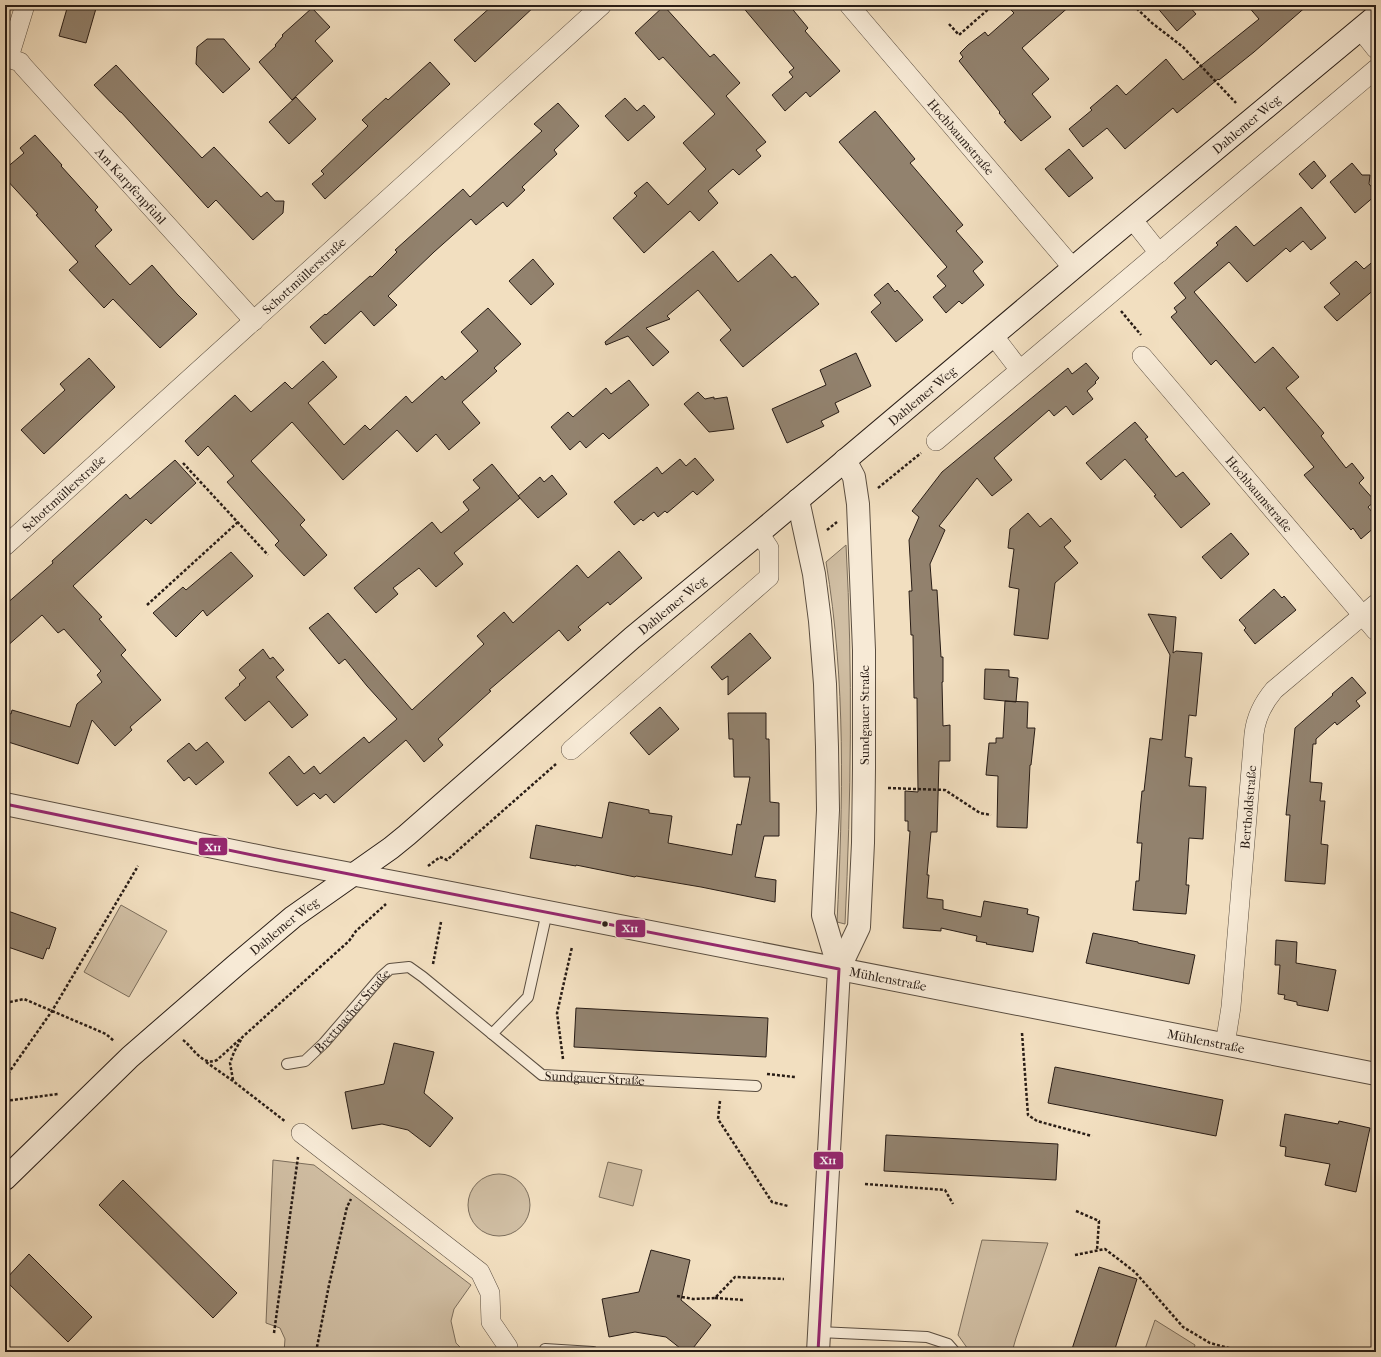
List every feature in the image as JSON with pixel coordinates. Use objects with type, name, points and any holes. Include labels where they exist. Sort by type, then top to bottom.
[{"type":"street","points":[[7,57],[25,5]]},
{"type":"street","name":"Schottmüllerstraße","points":[[5,546],[602,5]]},
{"type":"street","name":"Hochbaumstraße","points":[[849,5],[1073,268]]},
{"type":"street","name":"Dahlemer Weg","points":[[5,1179],[130,1058],[293,917],[407,835],[632,638],[1368,23],[1376,49]]},
{"type":"street","name":"Am Karpfenpfuhl","points":[[7,57],[20,62],[254,321]]},
{"type":"street","points":[[936,441],[1019,369],[1159,253],[1376,69]]},
{"type":"street","points":[[1132,219],[1159,253]]},
{"type":"street","points":[[993,335],[1019,369]]},
{"type":"street","name":"Hochbaumstraße","points":[[1142,356],[1369,610],[1376,631]]},
{"type":"street","name":"Sundgauer Straße","points":[[839,969],[859,927],[863,843],[864,760],[864,650],[858,504],[854,476],[845,460]]},
{"type":"street","name":"Sundgauer Straße","points":[[798,500],[814,574],[822,644],[828,747],[823,915],[839,969],[819,1342]]},
{"type":"street","points":[[571,750],[769,577],[769,548],[759,533]]},
{"type":"street","name":"Bertholdstraße","points":[[1225,1045],[1231,1007],[1254,734],[1257,719],[1264,703],[1274,690],[1369,610]]},
{"type":"street","name":"Mühlenstraße","points":[[5,804],[353,874],[1376,1074]]},
{"type":"street","points":[[301,1133],[480,1272],[490,1292],[492,1322],[508,1347],[508,1352]]},
{"type":"lane","points":[[492,1034],[528,997],[547,912]]},
{"type":"lane","name":"Brettnacher Straße","points":[[287,1064],[305,1061],[324,1043],[381,977],[390,969],[409,967],[492,1034]]},
{"type":"lane","name":"Sundgauer Straße","points":[[492,1034],[542,1076],[756,1086]]},
{"type":"lane","name":"Sundgauer Straße","points":[[819,1342],[927,1337],[948,1344],[956,1352]]},
{"type":"lane","points":[[545,1349],[593,1352]]},
{"type":"path","points":[[949,24],[959,35],[993,5]]},
{"type":"path","points":[[1133,5],[1152,24],[1183,47],[1240,108]]},
{"type":"path","points":[[1107,296],[1142,337],[1142,356]]},
{"type":"path","points":[[183,463],[268,555]]},
{"type":"path","points":[[147,605],[238,522]]},
{"type":"path","points":[[440,857],[447,860],[571,750]]},
{"type":"path","points":[[888,788],[944,790],[955,795],[980,813],[991,815]]},
{"type":"path","points":[[5,1078],[52,1011],[138,866]]},
{"type":"path","points":[[423,977],[434,963],[441,922]]},
{"type":"path","points":[[205,1062],[211,1063],[217,1060],[349,941]]},
{"type":"path","points":[[563,1060],[557,1013],[572,947]]},
{"type":"path","points":[[5,1003],[24,999],[106,1034],[116,1043]]},
{"type":"path","points":[[1022,1033],[1028,1115],[1037,1121],[1092,1136]]},
{"type":"path","points":[[233,1081],[230,1063],[243,1036]]},
{"type":"path","points":[[178,1044],[183,1040],[205,1062],[233,1081],[301,1133],[274,1333]]},
{"type":"path","points":[[765,1074],[795,1077]]},
{"type":"path","points":[[721,1085],[718,1119],[772,1202],[788,1206]]},
{"type":"path","points":[[5,1101],[58,1094]]},
{"type":"path","points":[[316,1352],[329,1285],[347,1207],[360,1179]]},
{"type":"path","points":[[864,1184],[945,1190],[953,1204]]},
{"type":"path","points":[[1076,1211],[1098,1221],[1097,1250]]},
{"type":"path","points":[[1075,1255],[1105,1248],[1135,1272],[1183,1327],[1210,1343],[1244,1352]]},
{"type":"path","points":[[715,1298],[736,1277],[784,1278]]},
{"type":"path","points":[[677,1296],[693,1299],[715,1298],[744,1300]]},
{"type":"shaded area","points":[[846,545],[850,640],[850,735],[849,829],[845,924],[837,922],[841,832],[840,697],[837,652],[826,562]]},
{"type":"shaded area","points":[[121,905],[167,931],[129,997],[84,972]]},
{"type":"shaded area","points":[[273,1160],[314,1165],[471,1285],[454,1309],[451,1321],[456,1343],[465,1352],[284,1352],[285,1339],[280,1328],[266,1323]]},
{"type":"shaded area","points":[[608,1162],[642,1170],[633,1206],[599,1197]]},
{"type":"shaded area","points":[[493,1174],[505,1174],[521,1183],[528,1193],[530,1205],[528,1217],[521,1227],[505,1236],[493,1236],[482,1231],[473,1222],[468,1211],[468,1199],[473,1188],[482,1179]]},
{"type":"shaded area","points":[[982,1240],[1048,1243],[1012,1352],[970,1352],[958,1335]]},
{"type":"shaded area","points":[[1155,1320],[1195,1345],[1193,1352],[1144,1352]]},
{"type":"building","points":[[68,5],[97,5],[86,43],[59,36]]},
{"type":"building","points":[[493,5],[536,5],[475,62],[454,40]]},
{"type":"building","points":[[741,5],[789,5],[808,28],[805,31],[840,71],[810,97],[806,92],[785,111],[772,95],[793,77],[789,72],[794,68]]},
{"type":"building","points":[[1006,5],[1071,5],[1022,48],[1049,79],[1032,94],[1051,117],[1021,141],[1004,122],[1006,121],[999,113],[1000,112],[959,61],[963,57],[960,53],[968,45],[985,32],[988,36],[1014,13]]},
{"type":"building","points":[[1155,5],[1188,5],[1196,14],[1177,31]]},
{"type":"building","points":[[1247,5],[1308,5],[1219,80],[1218,79],[1177,113],[1173,108],[1125,149],[1107,128],[1083,147],[1069,129],[1092,110],[1090,108],[1117,85],[1126,95],[1166,59],[1183,80],[1259,19]]},
{"type":"building","points":[[664,6],[710,57],[714,54],[740,83],[726,96],[766,142],[756,150],[761,156],[739,175],[733,169],[708,191],[718,203],[699,221],[690,211],[644,253],[613,218],[637,196],[634,193],[647,182],[668,205],[706,169],[683,143],[715,114],[663,57],[659,60],[635,33]]},
{"type":"building","points":[[312,8],[330,27],[315,41],[333,61],[292,100],[259,62],[276,46],[275,45],[283,36],[282,35]]},
{"type":"building","points":[[207,39],[224,39],[250,69],[223,93],[196,64],[197,47]]},
{"type":"building","points":[[430,62],[450,84],[325,199],[312,184],[324,174],[321,171],[368,126],[362,120],[386,98],[388,100]]},
{"type":"building","points":[[116,65],[202,158],[214,147],[261,197],[267,192],[275,201],[284,201],[283,213],[253,240],[216,200],[208,208],[121,112],[94,85]]},
{"type":"building","points":[[296,97],[316,119],[289,144],[269,122]]},
{"type":"building","points":[[625,98],[637,111],[644,105],[655,117],[628,141],[605,116]]},
{"type":"building","points":[[558,103],[579,126],[554,150],[557,154],[522,187],[525,190],[507,207],[503,202],[476,225],[471,219],[434,252],[388,296],[397,305],[374,326],[361,311],[325,344],[310,327],[325,314],[326,315],[370,276],[372,277],[397,252],[395,250],[463,189],[470,197],[542,131],[534,124]]},
{"type":"building","points":[[875,111],[915,159],[910,163],[963,225],[956,231],[983,262],[973,271],[984,285],[962,304],[959,301],[946,313],[933,297],[946,286],[937,276],[947,267],[839,142]]},
{"type":"building","points":[[35,135],[98,207],[95,210],[112,230],[95,246],[130,285],[152,265],[177,294],[197,314],[160,348],[113,299],[104,308],[69,270],[78,262],[36,215],[38,214],[5,178],[5,169],[24,153],[20,148]]},
{"type":"building","points":[[1069,149],[1093,178],[1069,197],[1045,169]]},
{"type":"building","points":[[1314,161],[1326,176],[1312,189],[1299,174]]},
{"type":"building","points":[[1352,163],[1362,175],[1370,175],[1369,184],[1376,192],[1376,195],[1355,213],[1330,182]]},
{"type":"building","points":[[1301,207],[1326,238],[1311,250],[1303,241],[1290,252],[1286,248],[1247,282],[1229,262],[1194,292],[1255,363],[1273,347],[1299,377],[1286,388],[1324,433],[1321,436],[1346,468],[1352,463],[1364,478],[1359,483],[1375,501],[1368,507],[1376,517],[1376,526],[1361,539],[1353,528],[1351,530],[1304,475],[1314,467],[1264,407],[1260,411],[1216,360],[1211,365],[1171,317],[1177,312],[1174,308],[1186,298],[1174,283],[1218,245],[1216,243],[1236,226],[1254,246]]},
{"type":"building","points":[[713,251],[738,282],[771,254],[792,278],[795,276],[819,304],[743,367],[720,340],[731,330],[698,290],[667,316],[670,319],[646,328],[669,352],[653,366],[628,336],[606,345],[605,342]]},
{"type":"building","points":[[533,259],[554,284],[531,305],[509,281]]},
{"type":"building","points":[[1376,259],[1376,288],[1337,321],[1324,307],[1340,294],[1330,283],[1356,261],[1364,269]]},
{"type":"building","points":[[888,283],[895,292],[897,290],[923,320],[896,342],[871,312],[881,303],[874,295]]},
{"type":"building","points":[[488,308],[521,344],[494,368],[497,371],[462,402],[480,423],[449,450],[436,434],[417,452],[397,430],[343,480],[292,422],[251,461],[305,520],[300,525],[327,555],[304,576],[275,545],[279,541],[227,482],[234,476],[208,446],[198,456],[185,441],[235,395],[251,412],[285,382],[292,389],[323,361],[337,377],[308,403],[344,445],[365,425],[370,430],[406,396],[412,403],[442,376],[445,380],[478,351],[461,332]]},
{"type":"building","points":[[856,353],[871,386],[835,403],[839,412],[821,421],[824,426],[787,443],[772,409],[826,385],[820,370]]},
{"type":"building","points":[[89,358],[115,387],[44,454],[21,430],[65,390],[60,384]]},
{"type":"building","points":[[1086,363],[1099,378],[1087,391],[1093,399],[1073,415],[1066,406],[1054,416],[1049,410],[994,458],[1012,480],[992,496],[977,478],[939,526],[945,530],[930,564],[932,590],[937,590],[941,657],[943,657],[943,726],[950,725],[950,761],[939,761],[937,832],[931,832],[927,875],[929,875],[927,898],[943,900],[943,909],[981,917],[984,901],[1028,909],[1027,914],[1039,917],[1033,952],[986,944],[987,943],[976,941],[977,936],[941,928],[941,931],[903,928],[910,831],[908,831],[908,821],[905,821],[905,791],[918,792],[917,698],[914,698],[913,635],[911,635],[909,591],[912,591],[909,540],[919,517],[912,511],[942,472],[1068,368],[1072,374]]},
{"type":"building","points":[[629,380],[649,405],[609,439],[603,433],[586,448],[580,441],[570,450],[551,427],[568,412],[573,417],[606,388],[611,394]]},
{"type":"building","points":[[698,392],[705,399],[727,397],[734,429],[709,432],[684,404]]},
{"type":"building","points":[[1135,422],[1148,437],[1145,439],[1176,477],[1183,472],[1210,504],[1181,528],[1154,496],[1156,495],[1125,459],[1101,480],[1086,463]]},
{"type":"building","points":[[695,458],[714,480],[697,495],[693,491],[667,513],[665,511],[658,517],[654,512],[643,521],[641,519],[634,525],[614,502],[657,467],[662,474],[680,459],[686,466]]},
{"type":"building","points":[[175,460],[196,483],[151,524],[146,519],[73,586],[102,617],[99,619],[126,650],[121,655],[161,700],[130,727],[132,730],[115,746],[92,720],[78,764],[5,741],[5,712],[11,714],[12,710],[70,727],[77,704],[102,682],[97,675],[101,671],[64,629],[58,633],[42,615],[5,648],[5,605],[53,563],[52,561],[126,494],[130,499]]},
{"type":"building","points":[[492,464],[520,498],[454,553],[463,564],[436,587],[419,568],[393,588],[398,594],[376,613],[354,588],[432,522],[441,533],[469,510],[463,502],[480,488],[473,480]]},
{"type":"building","points":[[552,475],[567,494],[538,518],[518,496],[540,477],[544,482]]},
{"type":"building","points":[[1028,513],[1040,527],[1051,518],[1071,541],[1064,547],[1078,563],[1055,583],[1048,639],[1014,635],[1019,589],[1009,587],[1014,549],[1008,548],[1010,529]]},
{"type":"building","points":[[1231,533],[1249,554],[1221,579],[1202,557]]},
{"type":"building","points":[[619,551],[642,578],[610,605],[608,602],[578,627],[581,630],[568,641],[559,630],[489,690],[491,691],[438,739],[443,745],[424,762],[406,740],[334,803],[326,794],[320,799],[314,793],[297,806],[269,773],[289,756],[304,774],[314,766],[320,774],[364,737],[369,743],[397,719],[345,659],[339,664],[309,628],[328,613],[412,710],[484,644],[477,636],[504,612],[513,623],[577,565],[588,578]]},
{"type":"building","points":[[231,552],[253,576],[207,616],[203,610],[176,637],[153,613],[183,587],[186,590]]},
{"type":"building","points":[[1274,589],[1282,598],[1284,596],[1296,610],[1255,644],[1244,630],[1246,628],[1239,620]]},
{"type":"building","points":[[1148,614],[1176,617],[1173,653],[1176,651],[1202,653],[1196,716],[1189,715],[1185,757],[1192,758],[1189,786],[1206,787],[1203,839],[1189,838],[1186,885],[1189,885],[1186,914],[1133,910],[1136,881],[1139,881],[1142,843],[1137,843],[1142,791],[1144,791],[1150,738],[1162,740],[1170,655]]},
{"type":"building","points":[[750,633],[771,658],[728,695],[728,676],[722,680],[711,667]]},
{"type":"building","points":[[263,649],[270,659],[273,657],[284,670],[276,677],[308,715],[292,728],[269,701],[245,721],[225,698],[246,678],[239,670]]},
{"type":"building","points":[[985,669],[1009,670],[1009,677],[1018,678],[1016,702],[984,699]]},
{"type":"building","points":[[1352,677],[1366,693],[1356,701],[1360,706],[1337,725],[1335,722],[1316,739],[1316,744],[1313,744],[1310,782],[1322,783],[1320,801],[1325,801],[1321,844],[1328,845],[1325,884],[1285,881],[1290,815],[1286,815],[1295,728]]},
{"type":"building","points":[[1005,701],[1028,702],[1027,728],[1035,728],[1030,765],[1027,828],[997,827],[998,776],[986,775],[989,743],[996,743],[996,738],[1003,738]]},
{"type":"building","points":[[660,707],[679,729],[649,755],[630,733]]},
{"type":"building","points":[[728,713],[766,713],[766,739],[769,739],[770,802],[779,803],[779,836],[764,836],[755,877],[776,880],[775,902],[701,887],[530,858],[536,825],[602,838],[609,802],[649,810],[649,813],[672,816],[668,843],[732,855],[737,824],[741,825],[750,777],[734,777],[733,739],[729,739]]},
{"type":"building","points":[[207,742],[224,762],[196,785],[189,777],[184,781],[167,761],[189,743],[196,751]]},
{"type":"building","points":[[5,910],[56,928],[49,949],[47,948],[43,959],[5,946]]},
{"type":"building","points":[[1093,933],[1195,955],[1189,984],[1086,963]]},
{"type":"building","points":[[1276,940],[1297,942],[1296,963],[1336,970],[1328,1011],[1297,1005],[1297,1002],[1284,999],[1285,995],[1278,994],[1280,965],[1275,965]]},
{"type":"building","points":[[576,1008],[768,1018],[766,1057],[574,1047]]},
{"type":"building","points":[[394,1043],[434,1052],[424,1093],[453,1118],[430,1147],[408,1130],[382,1124],[352,1129],[345,1092],[384,1084]]},
{"type":"building","points":[[1055,1067],[1223,1100],[1216,1136],[1048,1103]]},
{"type":"building","points":[[1285,1114],[1338,1124],[1339,1121],[1370,1128],[1356,1192],[1325,1185],[1330,1164],[1285,1156],[1286,1147],[1280,1146]]},
{"type":"building","points":[[886,1135],[1058,1144],[1056,1180],[884,1171]]},
{"type":"building","points":[[123,1180],[237,1293],[213,1318],[99,1205]]},
{"type":"building","points":[[651,1250],[690,1260],[681,1300],[711,1325],[690,1352],[685,1352],[666,1337],[635,1332],[609,1337],[602,1299],[639,1292]]},
{"type":"building","points":[[29,1254],[92,1317],[68,1342],[5,1280]]},
{"type":"building","points":[[1099,1267],[1137,1279],[1114,1352],[1071,1352]]},
{"type":"transit line","name":"X11","points":[[5,804],[277,860],[839,969]]},
{"type":"transit line","name":"X11","points":[[818,1352],[839,969]]}]
